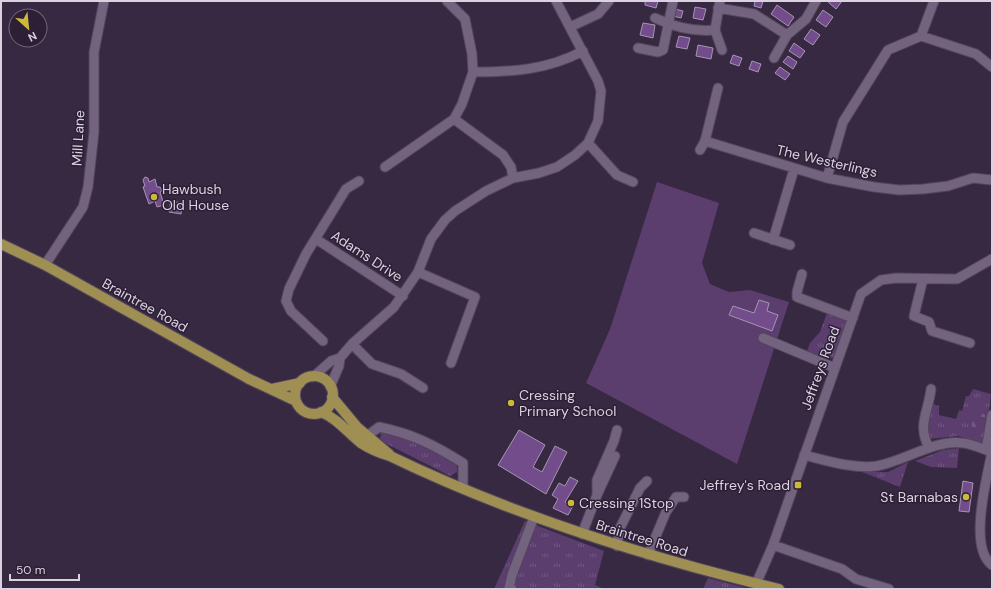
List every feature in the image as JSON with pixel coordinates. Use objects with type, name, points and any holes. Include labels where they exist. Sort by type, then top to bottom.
[{"type":"main road","name":"Braintree Road","points":[[2,247],[46,265],[249,379],[265,387],[272,388],[284,396],[296,401]]},
{"type":"main road","points":[[272,388],[300,383],[313,377],[323,379],[331,392],[328,406],[321,412],[315,414],[306,412],[296,401],[296,392],[300,383]]},
{"type":"main road","name":"Braintree Road","points":[[331,392],[351,421],[390,456]]},
{"type":"main road","name":"Braintree Road","points":[[321,412],[335,419],[362,444],[376,452],[390,456],[462,489],[534,517],[648,555],[779,589]]},
{"type":"street","name":"Mill Lane","points":[[46,265],[83,207],[88,187],[94,132],[94,52],[104,1]]},
{"type":"street","points":[[385,167],[454,119],[462,104],[473,72],[472,54],[465,19],[447,1]]},
{"type":"street","points":[[313,377],[331,361],[340,358],[352,344],[394,307],[403,296],[418,272],[431,239],[445,220],[464,204],[513,178],[539,173],[557,167],[575,155],[588,143],[598,120],[601,91],[595,73],[556,1]]},
{"type":"street","points":[[570,27],[598,14],[609,1]]},
{"type":"street","points":[[638,48],[658,52],[663,50],[673,1]]},
{"type":"street","points":[[774,58],[787,35],[806,19],[816,1]]},
{"type":"street","points":[[921,36],[934,1]]},
{"type":"street","points":[[722,50],[715,30],[719,5],[754,14],[787,35]]},
{"type":"street","points":[[654,18],[698,32],[715,30]]},
{"type":"street","points":[[827,178],[843,122],[888,50],[921,36],[976,54],[992,67]]},
{"type":"street","points":[[473,72],[517,70],[541,67],[564,61],[583,51]]},
{"type":"street","points":[[700,150],[705,142],[718,88]]},
{"type":"street","points":[[454,119],[503,155],[511,167],[513,178]]},
{"type":"street","name":"The Westerlings","points":[[705,142],[827,178],[899,190],[924,190],[948,186],[973,178],[992,180]]},
{"type":"street","points":[[588,143],[617,175],[633,182]]},
{"type":"street","points":[[773,240],[794,169]]},
{"type":"street","name":"Adams Drive","points":[[323,341],[291,311],[287,304],[289,289],[306,254],[346,189],[359,181]]},
{"type":"street","points":[[754,233],[790,246]]},
{"type":"street","name":"Adams Drive","points":[[316,239],[403,296]]},
{"type":"street","name":"Jeffreys Road","points":[[756,584],[772,545],[861,294],[881,280],[896,278],[958,279],[992,258]]},
{"type":"street","points":[[418,272],[476,297],[451,363]]},
{"type":"street","points":[[802,274],[797,292],[797,298],[853,318]]},
{"type":"street","points":[[923,279],[914,316],[929,322],[932,331],[970,343]]},
{"type":"street","points":[[763,338],[835,368]]},
{"type":"street","points":[[352,344],[372,364],[401,374],[423,388]]},
{"type":"street","points":[[331,392],[340,358]]},
{"type":"street","points":[[928,448],[923,436],[922,426],[931,389]]},
{"type":"street","points":[[992,415],[990,452],[979,524],[982,547],[988,562],[992,564]]},
{"type":"street","points":[[367,436],[379,427],[397,430],[431,443],[463,463],[462,489]]},
{"type":"street","points":[[597,495],[597,480],[614,441],[617,430]]},
{"type":"street","points":[[582,534],[620,442]]},
{"type":"street","points":[[804,455],[850,466],[877,466],[939,445],[962,443],[990,452]]},
{"type":"street","points":[[618,546],[620,528],[640,488],[647,481]]},
{"type":"street","points":[[648,555],[659,526],[673,502],[678,496],[684,497]]},
{"type":"street","points":[[512,589],[509,588],[512,575],[534,517]]},
{"type":"street","points":[[772,545],[842,569],[856,579],[890,589]]},
{"type":"green space","points":[[657,182],[719,203],[702,263],[710,284],[729,292],[750,290],[789,302],[737,464],[586,383],[610,329]]},
{"type":"green space","points":[[827,313],[848,320],[837,353],[834,357],[827,360],[807,351],[810,343],[820,332]]},
{"type":"green space","points":[[973,389],[991,394],[985,444],[958,436],[929,439],[925,434],[930,406],[933,404],[939,406],[939,415],[956,419],[959,410],[962,411],[966,396],[969,396]]},
{"type":"green space","points":[[973,409],[977,409],[985,415],[986,430],[981,439],[976,439],[970,433],[972,426],[969,412]]},
{"type":"green space","points":[[382,433],[402,438],[431,450],[457,466],[457,472],[450,476],[379,440]]},
{"type":"green space","points":[[959,448],[957,468],[931,467],[915,461],[943,450]]},
{"type":"green space","points":[[908,462],[900,487],[862,472],[888,472]]},
{"type":"green space","points":[[525,521],[604,551],[595,585],[604,589],[494,589]]},
{"type":"green space","points":[[708,578],[750,589],[703,589]]},
{"type":"building","points":[[645,1],[658,1],[656,8],[645,5]]},
{"type":"building","points":[[755,1],[763,1],[761,8],[754,6]]},
{"type":"building","points":[[827,1],[842,1],[836,9]]},
{"type":"building","points":[[777,5],[794,17],[788,26],[771,14]]},
{"type":"building","points":[[695,7],[706,9],[703,20],[693,18]]},
{"type":"building","points":[[675,9],[683,11],[681,18],[673,16]]},
{"type":"building","points":[[823,10],[833,17],[826,27],[816,20]]},
{"type":"building","points":[[643,23],[655,25],[653,38],[640,35]]},
{"type":"building","points":[[811,29],[820,35],[813,45],[804,39]]},
{"type":"building","points":[[679,36],[690,38],[687,49],[676,47]]},
{"type":"building","points":[[794,43],[805,51],[800,58],[789,51]]},
{"type":"building","points":[[698,45],[713,48],[711,59],[696,56]]},
{"type":"building","points":[[733,55],[742,58],[739,66],[730,63]]},
{"type":"building","points":[[788,56],[797,62],[793,69],[783,62]]},
{"type":"building","points":[[752,61],[761,64],[758,72],[749,69]]},
{"type":"building","points":[[780,67],[790,74],[785,80],[775,73]]},
{"type":"building","name":"Hawbush Old House","points":[[145,177],[148,178],[149,182],[155,179],[157,187],[160,187],[162,191],[160,192],[164,205],[157,207],[155,201],[149,204],[143,187],[145,186],[143,180]]},
{"type":"building","points":[[170,201],[183,203],[181,214],[169,212]]},
{"type":"building","points":[[759,300],[769,303],[767,311],[778,315],[772,331],[729,315],[733,306],[754,313]]},
{"type":"building","name":"Cressing Primary School","points":[[519,430],[545,445],[533,467],[542,472],[555,446],[567,452],[546,494],[498,465]]},
{"type":"building","points":[[570,477],[578,481],[565,502],[573,506],[568,515],[553,508],[558,499],[552,495],[559,483],[565,486]]},
{"type":"building","name":"St Barnabas","points":[[963,481],[973,483],[969,512],[959,511]]},
{"type":"place","name":"Hawbush Old House","points":[[154,197]]},
{"type":"place","name":"Cressing Primary School","points":[[511,403]]},
{"type":"place","name":"Jeffrey's Road","points":[[798,485]]},
{"type":"place","name":"St Barnabas","points":[[966,497]]},
{"type":"place","name":"Cressing 1Stop","points":[[571,503]]}]
